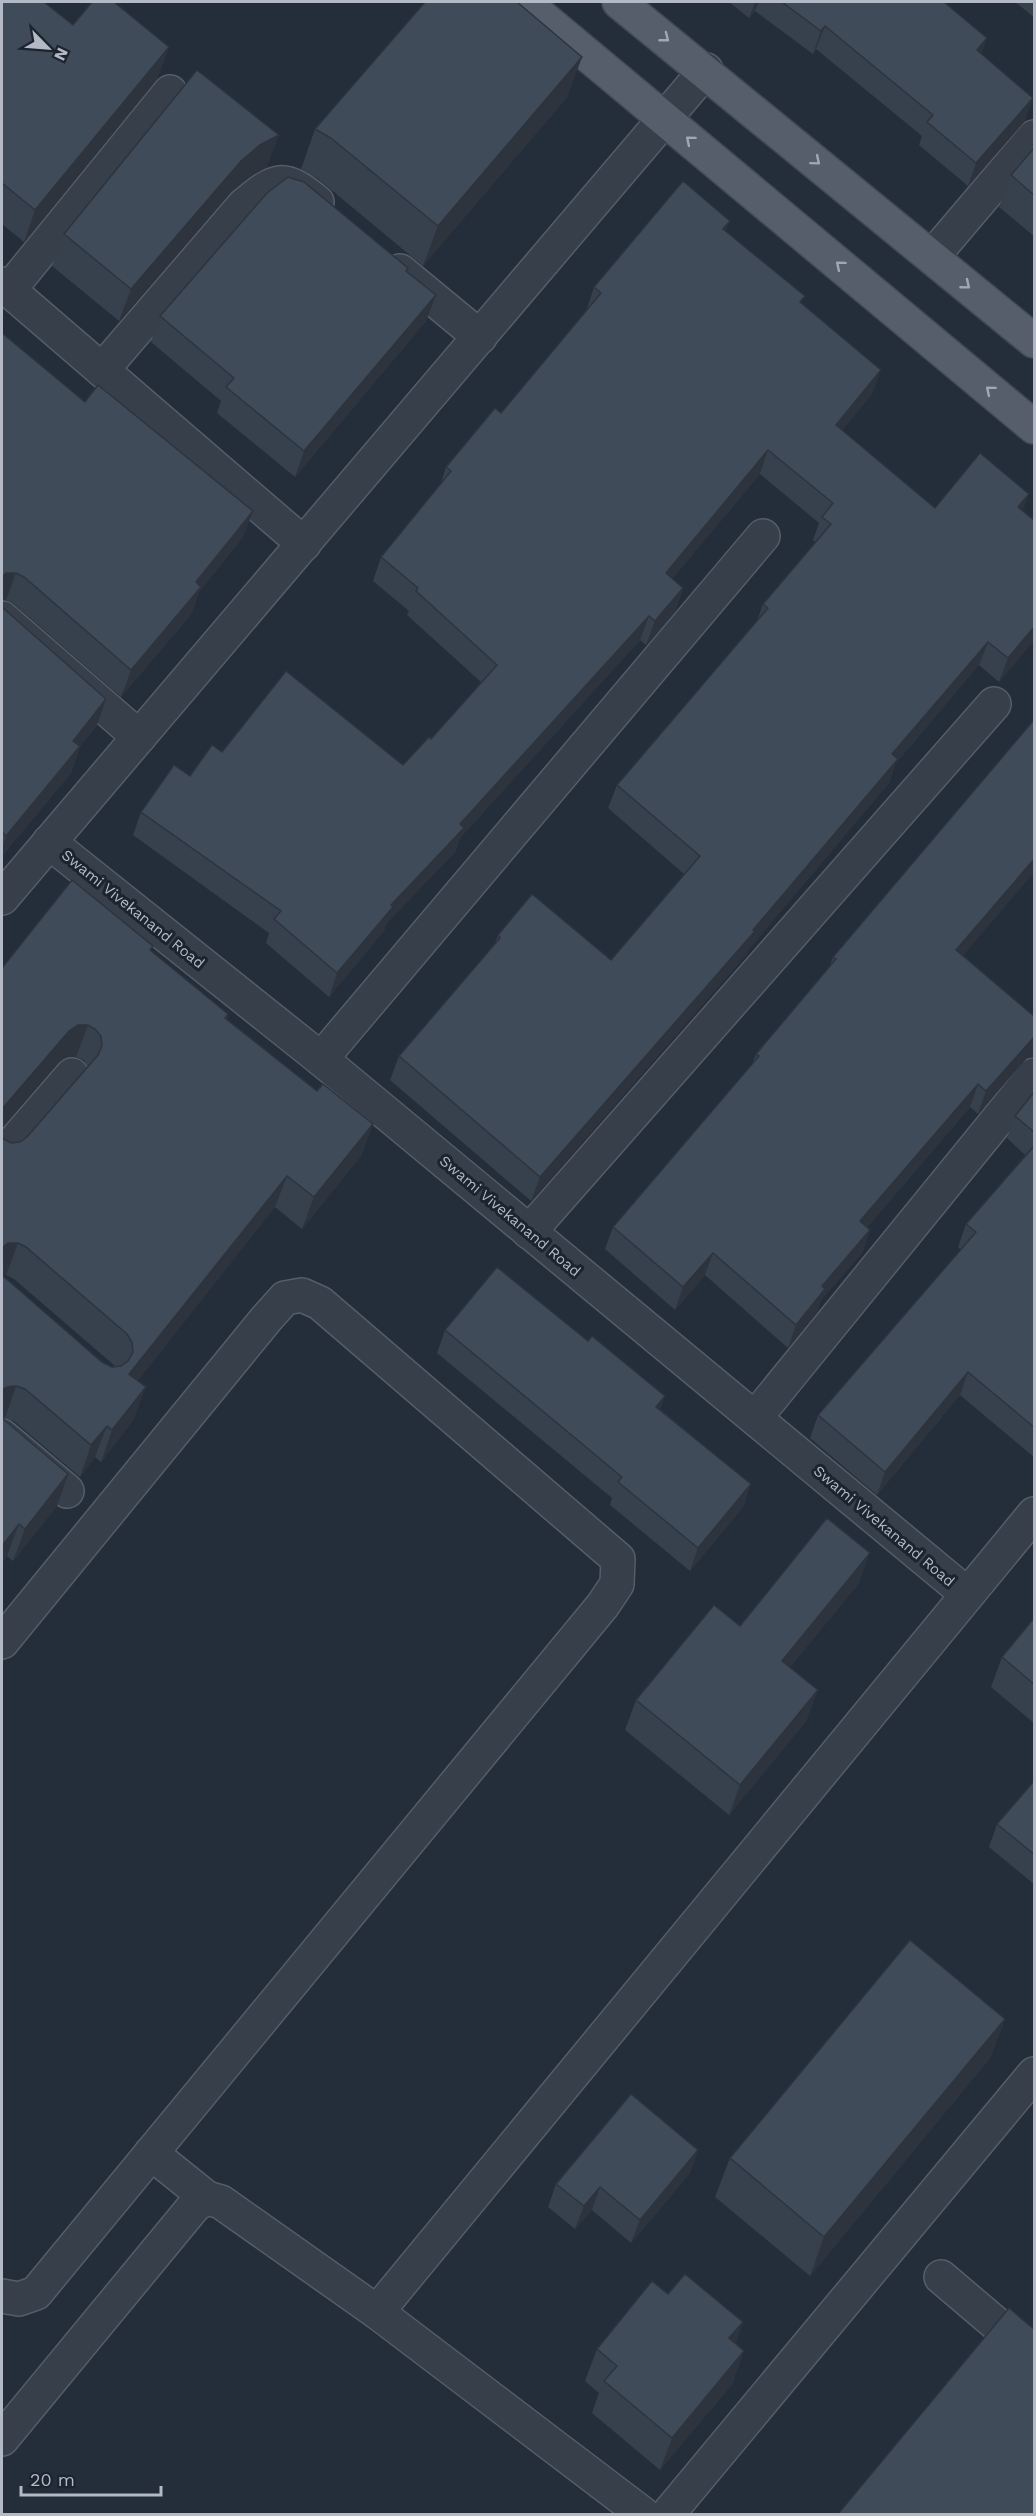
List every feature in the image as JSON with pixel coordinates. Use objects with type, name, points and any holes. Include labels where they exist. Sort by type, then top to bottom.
[{"type":"main road","points":[[524,2],[1035,428]]},
{"type":"main road","points":[[619,2],[706,70],[1035,341]]},
{"type":"street","points":[[2,898],[706,70]]},
{"type":"street","points":[[171,93],[5,287],[304,544]]},
{"type":"street","points":[[932,257],[1035,138]]},
{"type":"street","points":[[102,370],[244,205],[271,183],[291,183],[342,223]]},
{"type":"street","points":[[379,253],[480,337]]},
{"type":"street","points":[[321,1059],[763,536]]},
{"type":"street","points":[[2,618],[140,737]]},
{"type":"street","points":[[529,1232],[994,704]]},
{"type":"street","name":"Swami Vivekanand Road","points":[[49,842],[321,1059],[967,1594]]},
{"type":"street","points":[[754,1418],[1035,1074]]},
{"type":"street","points":[[2,1156],[72,1075]]},
{"type":"street","points":[[2,1642],[267,1318],[285,1298],[302,1295],[320,1303],[618,1559],[617,1584],[603,1605],[36,2293],[19,2299],[2,2296]]},
{"type":"street","points":[[2,1436],[66,1491]]},
{"type":"street","points":[[377,2312],[1035,1514]]},
{"type":"street","points":[[668,2514],[1035,2074]]},
{"type":"street","points":[[151,2153],[207,2198],[221,2202],[377,2312],[643,2514]]},
{"type":"street","points":[[2,2439],[195,2205],[207,2198]]},
{"type":"street","points":[[941,2277],[1035,2356]]},
{"type":"building","points":[[2,2],[44,2],[73,25],[92,2],[114,2],[169,47],[35,210],[2,183]]},
{"type":"building","points":[[425,2],[517,2],[582,57],[438,226],[331,138],[315,129]]},
{"type":"building","points":[[782,2],[944,2],[987,38],[977,50],[1033,98],[976,163],[927,122],[933,115],[825,26],[821,31]]},
{"type":"building","points":[[197,70],[279,135],[260,145],[241,161],[131,289],[64,234]]},
{"type":"building","points":[[1035,147],[1035,196],[1011,175]]},
{"type":"building","points":[[288,177],[304,182],[408,268],[406,271],[436,295],[304,451],[226,387],[234,378],[160,316],[267,193]]},
{"type":"building","points":[[683,181],[730,221],[723,229],[805,296],[800,302],[881,370],[836,425],[935,508],[980,453],[1029,494],[1018,507],[1035,521],[1035,626],[1008,658],[988,642],[892,754],[898,759],[753,930],[755,931],[540,1177],[399,1056],[500,938],[498,935],[532,894],[611,960],[700,856],[617,785],[768,608],[763,604],[831,524],[822,517],[833,503],[768,450],[666,573],[683,588],[655,621],[649,616],[460,824],[464,828],[391,905],[393,907],[337,973],[274,919],[281,911],[141,812],[174,765],[190,776],[212,745],[222,752],[286,671],[403,765],[429,737],[431,739],[497,665],[416,591],[418,588],[381,557],[451,471],[446,467],[495,408],[501,413],[601,293],[594,287]]},
{"type":"building","points":[[2,333],[85,402],[98,385],[253,511],[196,582],[201,587],[131,670],[24,577],[16,573],[6,573],[2,577]]},
{"type":"building","points":[[2,607],[106,699],[73,741],[80,746],[6,836],[2,832]]},
{"type":"building","points":[[1033,721],[1035,722],[1035,858],[956,950],[1035,1017],[1035,1036],[986,1091],[978,1084],[860,1221],[870,1230],[822,1286],[825,1289],[796,1325],[713,1253],[683,1287],[613,1227],[759,1056],[756,1054],[836,959],[833,957]]},
{"type":"building","points":[[72,880],[153,946],[150,950],[228,1014],[225,1018],[317,1091],[323,1084],[373,1124],[314,1197],[287,1176],[129,1374],[146,1387],[112,1430],[107,1426],[91,1445],[25,1389],[16,1386],[2,1390],[2,1275],[102,1362],[112,1367],[121,1366],[128,1361],[133,1352],[132,1342],[127,1334],[26,1247],[18,1243],[8,1243],[2,1248],[2,1138],[11,1143],[20,1142],[27,1137],[98,1055],[102,1046],[101,1036],[95,1029],[88,1025],[78,1025],[69,1031],[2,1109],[2,968]]},
{"type":"building","points":[[1035,1091],[1035,1133],[1015,1116]]},
{"type":"building","points":[[1035,1145],[1035,1428],[968,1372],[885,1472],[818,1415],[976,1232],[966,1224]]},
{"type":"building","points":[[497,1267],[588,1341],[592,1336],[665,1396],[656,1407],[751,1484],[698,1548],[618,1482],[622,1477],[445,1330]]},
{"type":"building","points":[[2,1418],[68,1474],[25,1529],[19,1524],[2,1546]]},
{"type":"building","points":[[827,1518],[870,1553],[782,1661],[818,1690],[740,1785],[636,1700],[714,1605],[740,1626]]},
{"type":"building","points":[[1035,1617],[1035,1685],[1002,1657]]},
{"type":"building","points":[[1035,1780],[1035,1855],[997,1824]]},
{"type":"building","points":[[910,1940],[1005,2019],[824,2237],[730,2158]]},
{"type":"building","points":[[631,2094],[698,2150],[640,2220],[600,2187],[584,2206],[556,2184]]},
{"type":"building","points":[[685,2274],[743,2322],[729,2338],[744,2351],[672,2438],[604,2381],[617,2366],[597,2349],[652,2281],[668,2294]]},
{"type":"building","points":[[1009,2308],[1035,2330],[1035,2514],[838,2514]]}]
